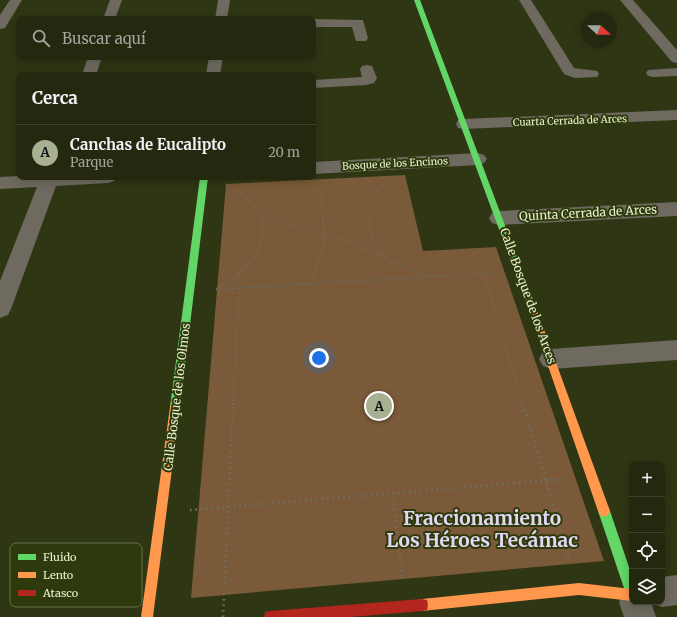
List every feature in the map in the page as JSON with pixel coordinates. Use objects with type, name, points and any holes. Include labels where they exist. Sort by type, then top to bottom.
[{"type":"street","points":[[0,25],[16,0]]},
{"type":"street","points":[[110,16],[116,0]]},
{"type":"street","points":[[221,16],[224,0]]},
{"type":"street","name":"Calle Bosque de los Arces","points":[[417,0],[552,359],[629,585]]},
{"type":"street","points":[[525,0],[569,71],[574,74],[592,74]]},
{"type":"street","points":[[626,0],[677,59]]},
{"type":"street","points":[[316,23],[358,23],[361,38]]},
{"type":"street","points":[[90,72],[94,60]]},
{"type":"street","points":[[214,72],[216,60]]},
{"type":"street","points":[[316,84],[366,81],[370,78],[367,69]]},
{"type":"street","points":[[653,73],[677,72]]},
{"type":"street","name":"Cuarta Cerrada de Arces","points":[[464,124],[677,115]]},
{"type":"street","name":"Bosque de los Encinos","points":[[316,168],[478,159]]},
{"type":"street","points":[[0,183],[49,180],[0,309]]},
{"type":"street","name":"Calle Bosque de los Olmos","points":[[147,617],[191,291],[204,180]]},
{"type":"street","name":"Quinta Cerrada de Arces","points":[[499,218],[677,209]]},
{"type":"street","points":[[552,359],[677,350]]},
{"type":"street","points":[[270,617],[404,607],[579,589],[629,594]]},
{"type":"street","points":[[665,592],[677,590]]},
{"type":"street","points":[[636,605],[640,617]]},
{"type":"path","points":[[386,258],[371,236],[370,217],[375,196],[398,163]]},
{"type":"path","points":[[311,284],[325,235],[316,168]]},
{"type":"path","points":[[217,289],[240,272],[257,253],[263,236],[262,217],[250,200],[220,181]]},
{"type":"path","points":[[262,217],[348,241],[427,277]]},
{"type":"path","points":[[191,291],[519,271]]},
{"type":"path","points":[[223,617],[240,272]]},
{"type":"path","points":[[484,274],[579,589]]},
{"type":"path","points":[[162,512],[593,476]]},
{"type":"path","points":[[393,493],[404,607]]},
{"type":"shaded area","points":[[405,175],[423,251],[496,247],[604,561],[191,598],[226,184]]},
{"type":"traffic: fast","points":[[417,0],[530,302]]},
{"type":"traffic: fast","points":[[175,407],[204,180]]},
{"type":"traffic: fast","points":[[604,511],[629,585]]},
{"type":"traffic: slow","points":[[530,302],[604,511]]},
{"type":"traffic: slow","points":[[147,617],[175,407]]},
{"type":"traffic: slow","points":[[422,605],[579,589],[629,595]]},
{"type":"traffic: jam","points":[[270,617],[422,605]]},
{"type":"place","name":"Canchas de Eucalipto","points":[[379,406]]},
{"type":"district","name":"Fraccionamiento Los Héroes Tecámac","points":[[482,529]]}]
